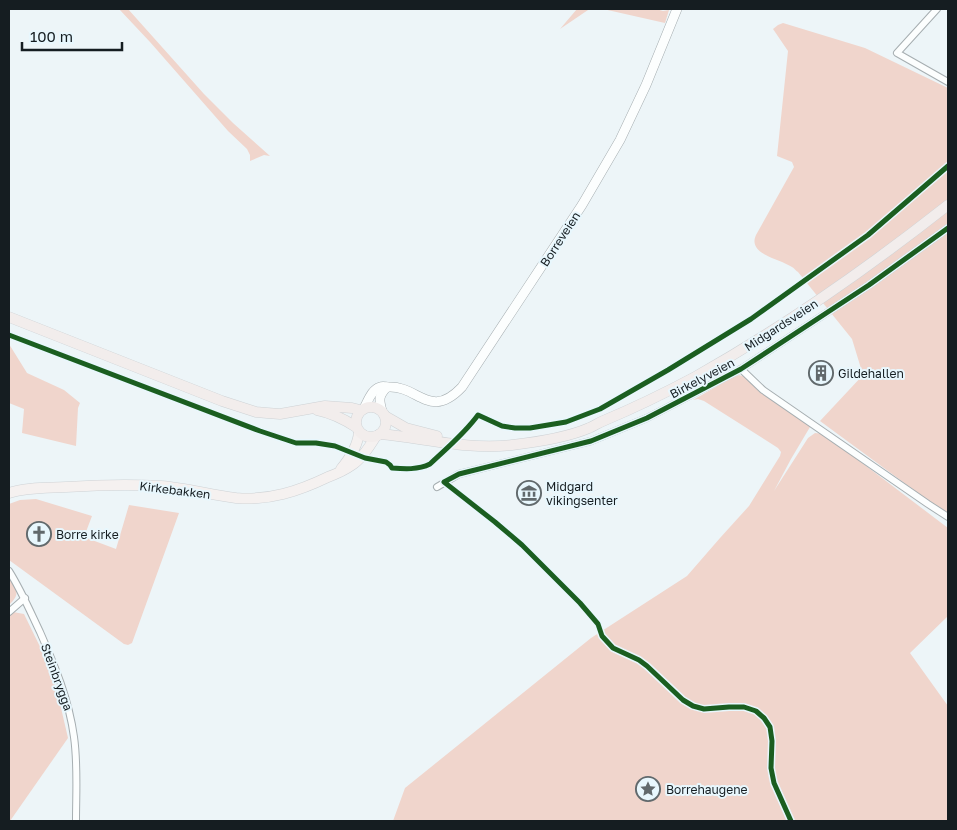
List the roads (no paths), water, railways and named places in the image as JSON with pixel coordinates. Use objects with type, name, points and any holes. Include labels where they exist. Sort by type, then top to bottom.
[{"type":"highway","name":"Midgardsveien","points":[[383,414],[406,428],[415,431],[462,439],[487,440],[526,437],[600,422],[670,391],[777,328],[842,285],[948,205]]},
{"type":"highway","points":[[9,317],[244,409],[280,414],[325,406],[362,409],[373,406],[383,414],[386,426],[378,435],[367,437],[350,423],[334,415],[311,409]]},
{"type":"highway","points":[[358,430],[356,418],[362,409]]},
{"type":"highway","name":"Midgardsveien","points":[[378,435],[458,445],[497,446],[556,438],[591,428],[600,422]]},
{"type":"main road","name":"Borreveien","points":[[387,387],[398,387],[432,401],[445,400],[462,387],[582,205],[616,147],[646,85],[677,9]]},
{"type":"main road","points":[[362,409],[375,390],[380,387],[387,387]]},
{"type":"main road","points":[[383,414],[379,400],[382,391],[387,387]]},
{"type":"main road","name":"Kirkebakken","points":[[337,473],[354,451],[358,430]]},
{"type":"main road","name":"Kirkebakken","points":[[9,493],[41,488],[134,485],[162,486],[237,498],[255,498],[284,494],[300,489],[353,465],[378,435]]},
{"type":"street","points":[[937,9],[896,52],[948,82]]},
{"type":"street","name":"Birkelyveien","points":[[437,487],[459,474],[591,441],[647,418],[707,388],[742,369],[870,285],[948,228]]},
{"type":"street","name":"Birkelyveien","points":[[742,369],[763,390],[948,516]]},
{"type":"street","name":"Steinbrygga","points":[[9,571],[24,598],[58,674],[68,704],[76,756],[76,821]]},
{"type":"street","points":[[9,612],[24,598]]},
{"type":"place","name":"Gildehallen","points":[[821,373]]},
{"type":"place","name":"Midgard vikingsenter","points":[[529,493]]},
{"type":"place","name":"Borre kirke","points":[[39,534]]},
{"type":"place","name":"Borrehaugene","points":[[648,789]]}]
